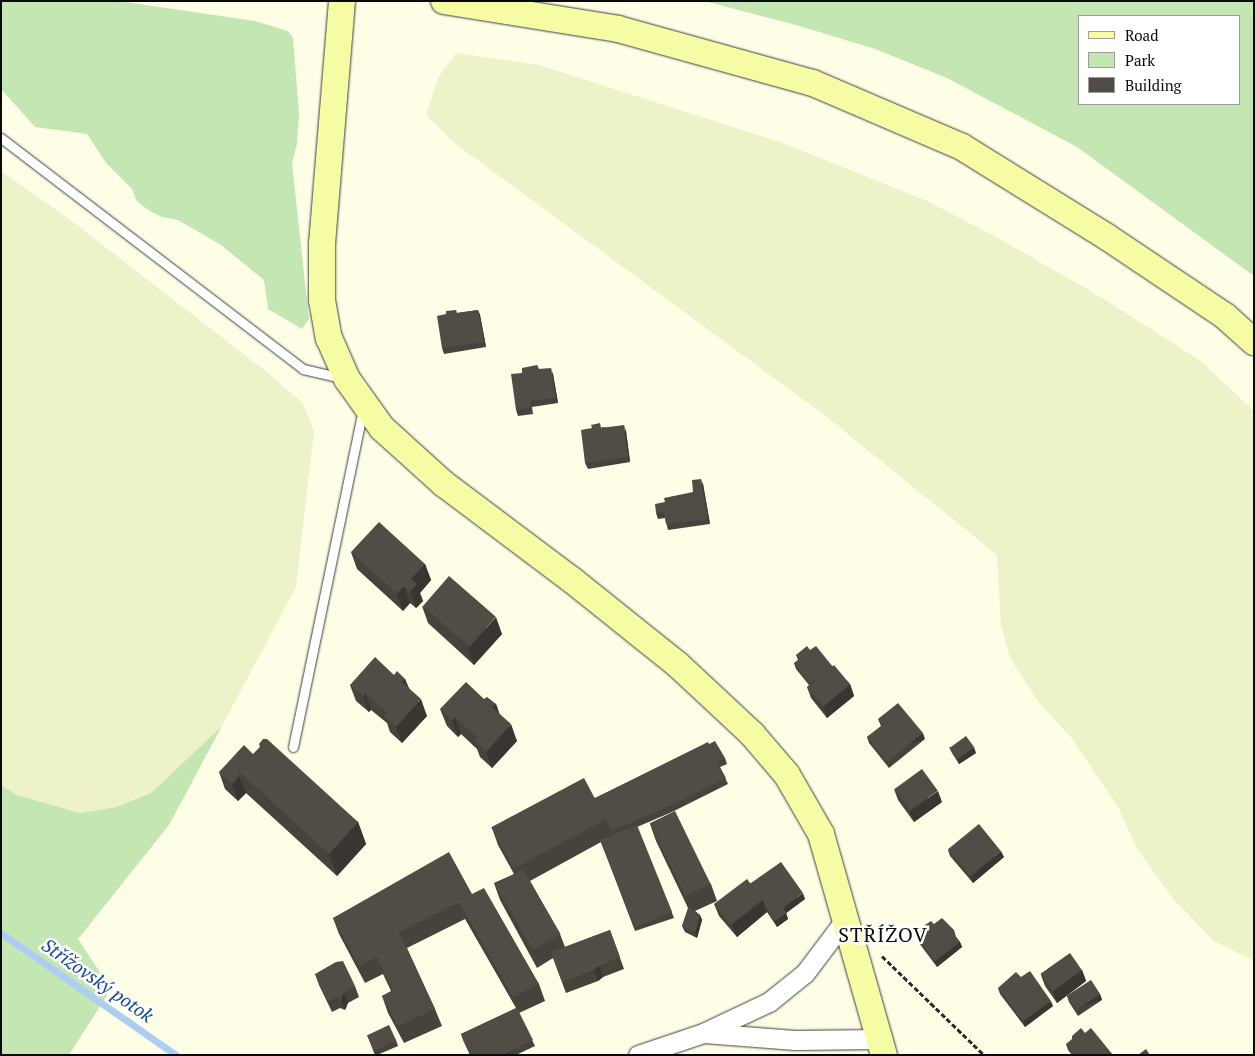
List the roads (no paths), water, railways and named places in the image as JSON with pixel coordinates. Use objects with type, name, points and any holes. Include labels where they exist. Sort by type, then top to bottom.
[{"type":"street","points":[[342,1],[322,243],[322,300],[329,338],[347,379],[382,428],[444,484],[572,580],[677,664],[752,734],[786,775],[821,834],[881,1047],[703,1033]]},
{"type":"street","points":[[444,1],[618,29],[813,83],[962,147],[1107,237],[1224,316],[1254,342]]},
{"type":"street","points":[[638,1055],[703,1033],[769,1002],[805,973],[845,920]]},
{"type":"lane","points":[[1,138],[303,369],[347,379]]},
{"type":"lane","points":[[293,747],[364,402]]},
{"type":"waterway","name":"Střížovský potok","points":[[1,933],[176,1055]]},
{"type":"district","name":"STŘÍŽOV","points":[[883,934]]}]
